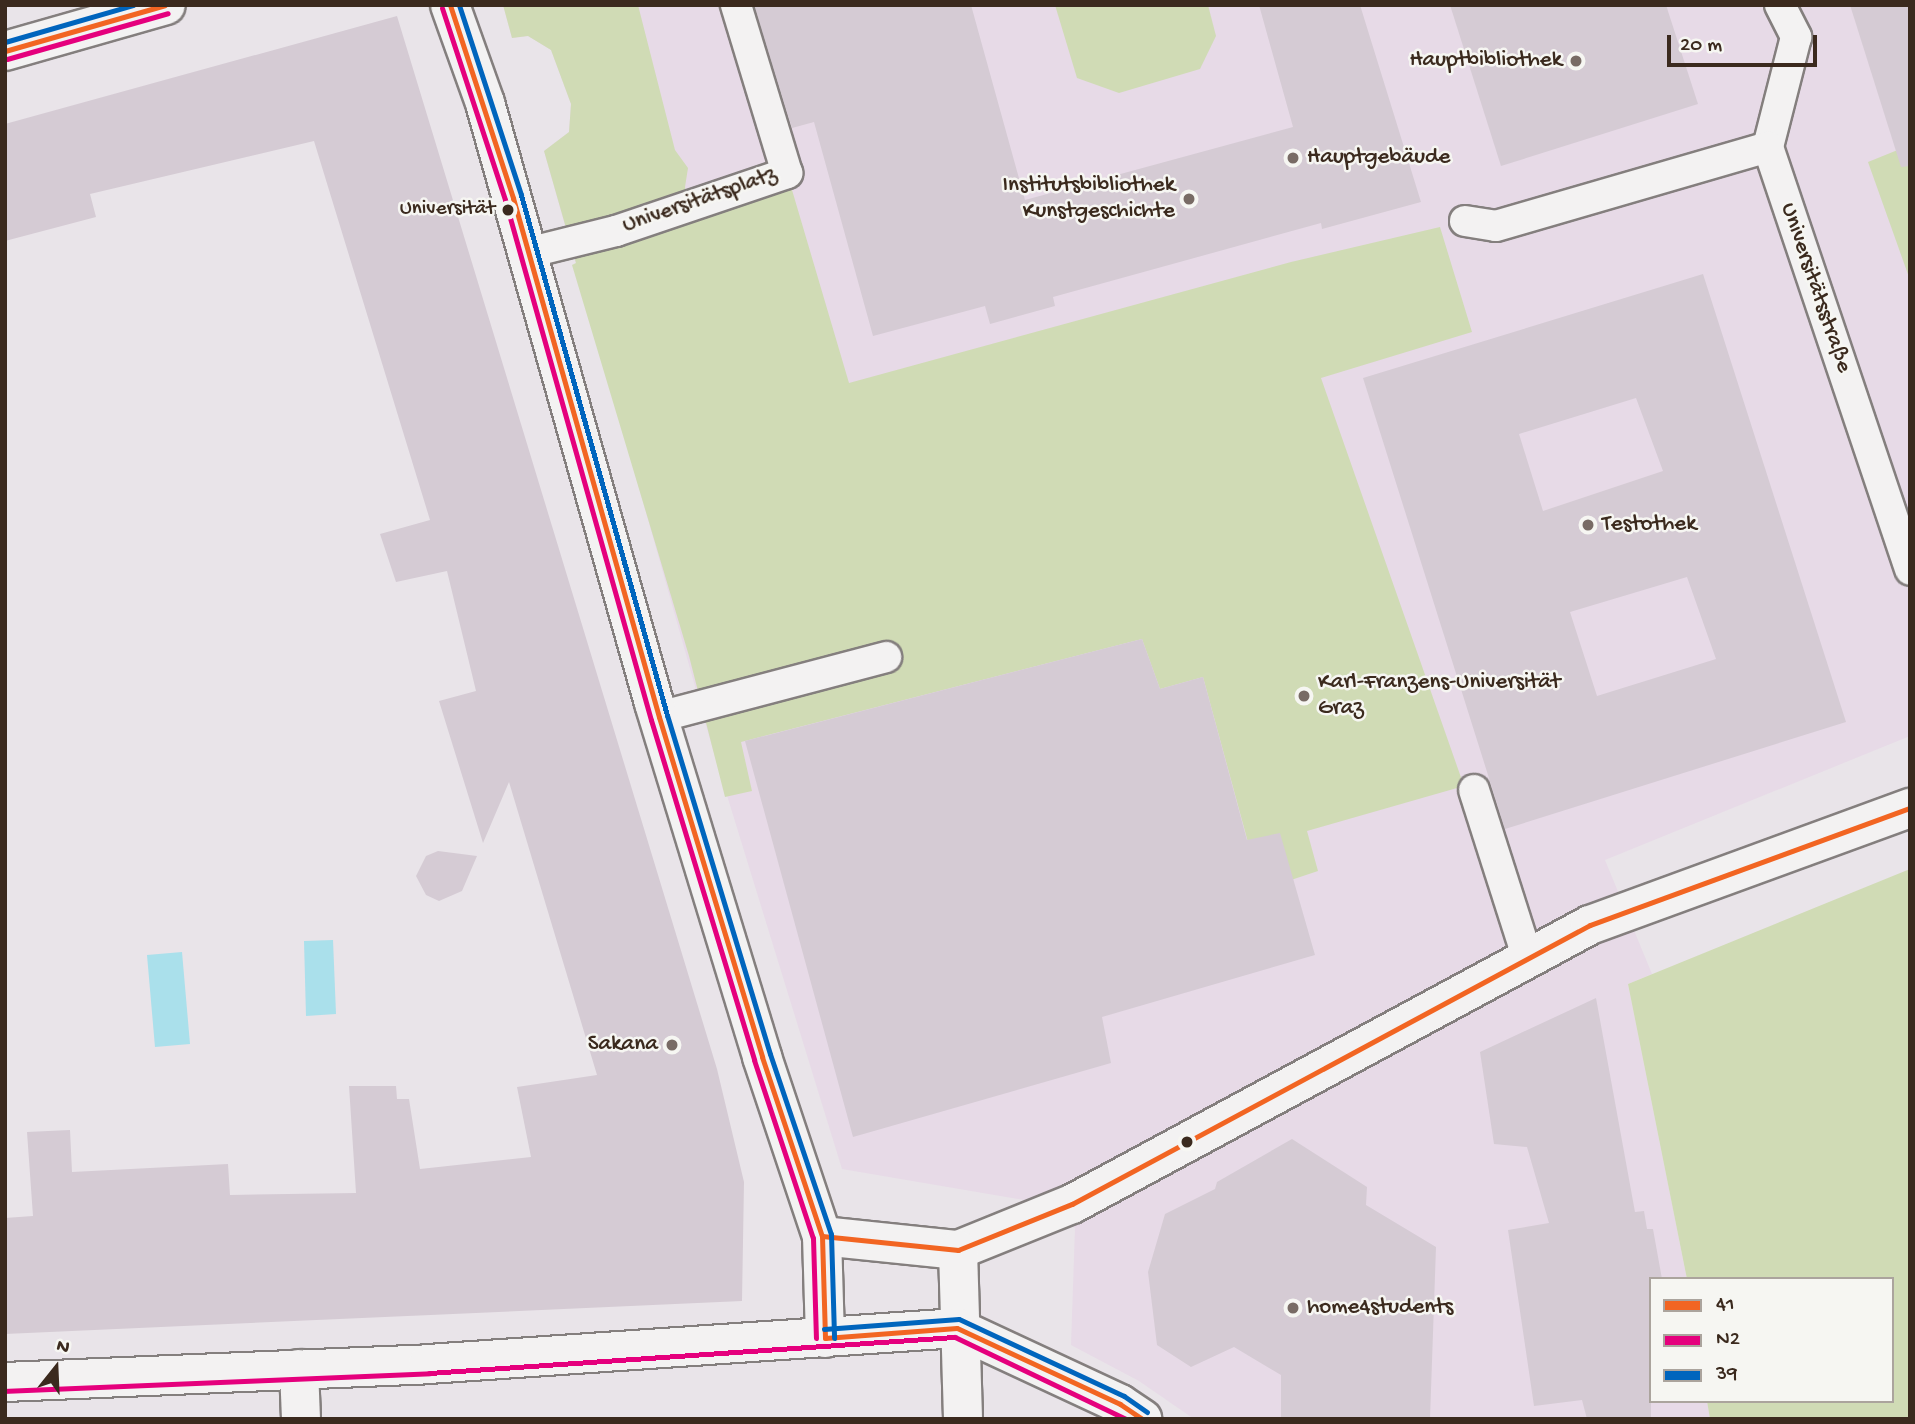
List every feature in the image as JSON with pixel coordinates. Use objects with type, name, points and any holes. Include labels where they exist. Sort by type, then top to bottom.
[{"type":"street","points":[[5,51],[166,5]]},
{"type":"street","points":[[450,5],[485,103],[659,717],[762,1057],[822,1236],[825,1338]]},
{"type":"street","points":[[822,1236],[958,1250],[1072,1204],[1527,956],[1590,925],[1910,808]]},
{"type":"street","points":[[958,1250],[957,1328],[963,1419]]},
{"type":"street","points":[[5,1381],[299,1369],[957,1328],[1131,1411]]},
{"type":"street","points":[[299,1369],[302,1419]]},
{"type":"lane","name":"Universitätsplatz","points":[[527,253],[616,231],[787,173],[736,5]]},
{"type":"lane","points":[[1465,221],[1496,226],[1768,147],[1796,37],[1780,5]]},
{"type":"lane","name":"Universitätsstraße","points":[[1768,147],[1910,570]]},
{"type":"lane","points":[[659,717],[886,657]]},
{"type":"lane","points":[[1474,790],[1527,956]]},
{"type":"shaded area","name":"Karl-Franzens-Universität Graz","points":[[503,5],[1910,5],[1910,736],[1605,860],[1652,974],[1628,984],[1687,1277],[1649,1277],[1649,1403],[1707,1403],[1710,1419],[1194,1419],[1139,1381],[1071,1345],[1075,1228],[1030,1201],[842,1169],[713,750],[544,151],[569,132],[571,104],[551,50],[528,36],[512,38]]},
{"type":"green space","points":[[503,5],[638,5],[675,150],[688,168],[685,187],[689,204],[787,173],[849,383],[1291,262],[1440,227],[1472,332],[1321,378],[1464,786],[1307,831],[1318,871],[1261,890],[1203,677],[1160,689],[1142,639],[741,742],[752,791],[725,797],[689,656],[572,265],[576,263],[544,151],[569,132],[571,104],[551,50],[528,36],[512,38]]},
{"type":"green space","points":[[1055,5],[1208,5],[1216,36],[1200,69],[1119,93],[1077,78]]},
{"type":"green space","points":[[1910,145],[1910,280],[1868,162]]},
{"type":"green space","points":[[1910,869],[1910,1419],[1710,1419],[1707,1403],[1894,1403],[1894,1277],[1687,1277],[1628,984]]},
{"type":"water","points":[[333,940],[336,1014],[306,1016],[304,941]]},
{"type":"water","points":[[182,952],[190,1044],[155,1047],[147,955]]},
{"type":"building","name":"Hauptgebäude","points":[[754,5],[971,5],[1025,200],[1293,127],[1259,5],[1360,5],[1421,202],[1322,229],[1321,223],[1053,297],[1055,306],[990,324],[985,306],[873,336],[814,122],[792,128]]},
{"type":"building","name":"Hauptbibliothek","points":[[1450,5],[1666,5],[1698,104],[1501,166]]},
{"type":"building","points":[[1850,5],[1910,5],[1910,166],[1901,167]]},
{"type":"building","points":[[397,16],[717,1069],[744,1182],[742,1301],[5,1334],[5,1218],[33,1216],[27,1132],[70,1130],[72,1172],[228,1164],[230,1195],[356,1193],[349,1086],[396,1086],[397,1099],[409,1099],[420,1169],[531,1157],[517,1087],[597,1075],[509,782],[483,843],[439,701],[476,691],[447,571],[396,582],[380,534],[430,520],[314,141],[90,194],[96,217],[5,241],[5,124]]},
{"type":"building","points":[[1703,274],[1846,722],[1505,829],[1363,378]],"holes":[[[1636,398],[1663,471],[1543,511],[1519,434]],[[1687,577],[1716,659],[1597,696],[1570,612]]]},
{"type":"building","points":[[1142,639],[1160,689],[1203,677],[1247,840],[1280,833],[1315,955],[1102,1017],[1111,1063],[853,1137],[745,741]]},
{"type":"building","points":[[438,851],[477,856],[462,891],[439,901],[426,895],[416,876],[426,856]]},
{"type":"building","points":[[1596,998],[1635,1212],[1644,1211],[1647,1229],[1653,1229],[1662,1277],[1649,1277],[1651,1419],[1587,1419],[1582,1400],[1534,1406],[1508,1230],[1549,1223],[1527,1147],[1494,1144],[1480,1052]]},
{"type":"building","name":"home4students","points":[[1292,1139],[1367,1187],[1366,1205],[1436,1247],[1430,1419],[1281,1419],[1281,1375],[1234,1347],[1191,1367],[1157,1345],[1148,1272],[1165,1214],[1215,1189],[1217,1182]]},
{"type":"transit line","name":"39","points":[[5,42],[133,5]]},
{"type":"transit line","name":"41","points":[[5,51],[165,5]]},
{"type":"transit line","name":"41","points":[[450,5],[513,198],[659,717],[762,1057],[822,1236],[825,1338],[957,1328],[1120,1404],[1142,1419]]},
{"type":"transit line","name":"39","points":[[459,5],[521,195],[667,715],[770,1054],[831,1234],[834,1338]]},
{"type":"transit line","name":"N2","points":[[442,8],[505,200],[651,720],[754,1060],[813,1238],[816,1338]]},
{"type":"transit line","name":"N2","points":[[7,59],[168,13]]},
{"type":"transit line","name":"41","points":[[822,1236],[958,1250],[1072,1204],[1590,925],[1910,808]]},
{"type":"transit line","name":"39","points":[[824,1329],[959,1319],[1124,1396],[1147,1412]]},
{"type":"transit line","name":"N2","points":[[5,1391],[429,1373],[955,1337],[1126,1419]]},
{"type":"place","name":"Hauptbibliothek","points":[[1576,61]]},
{"type":"place","name":"Hauptgebäude","points":[[1293,158]]},
{"type":"place","name":"Institutsbibliothek Kunstgeschichte","points":[[1189,199]]},
{"type":"place","name":"Universität","points":[[508,210]]},
{"type":"place","name":"Testothek","points":[[1588,525]]},
{"type":"place","name":"Karl-Franzens-Universität Graz","points":[[1304,696]]},
{"type":"place","name":"Sakana","points":[[672,1045]]},
{"type":"place","name":"home4students","points":[[1293,1308]]}]
